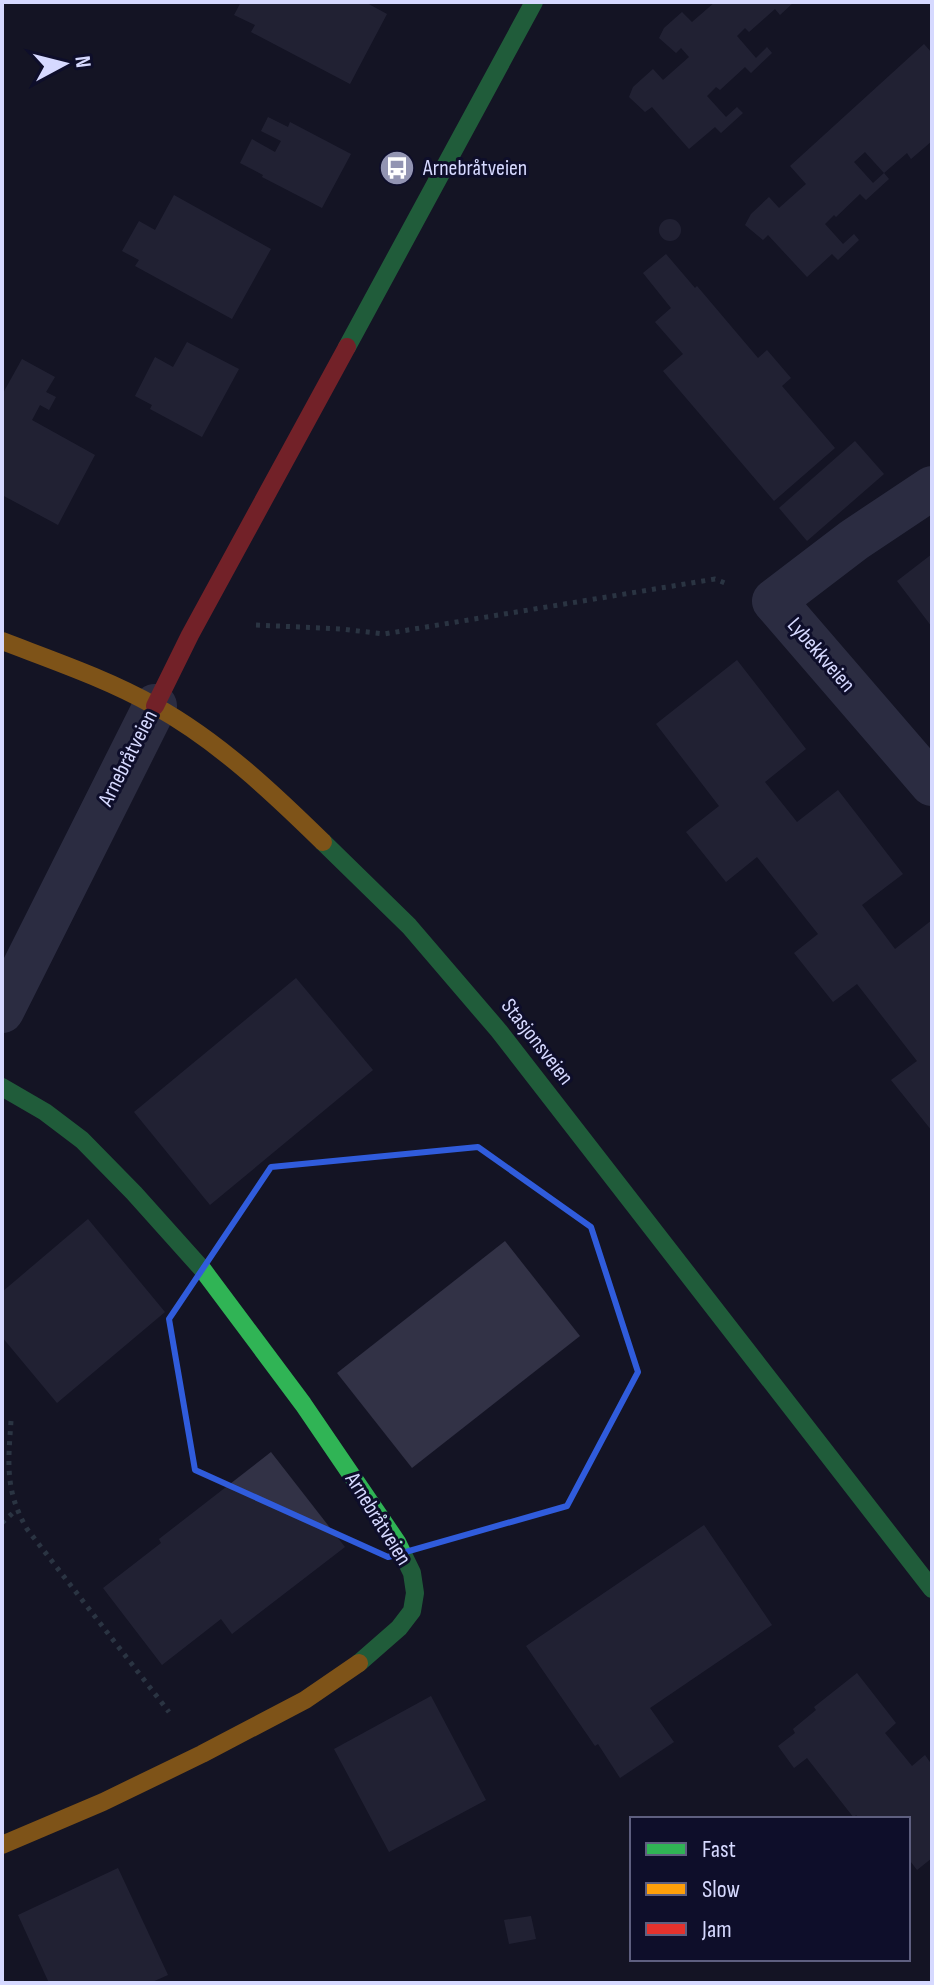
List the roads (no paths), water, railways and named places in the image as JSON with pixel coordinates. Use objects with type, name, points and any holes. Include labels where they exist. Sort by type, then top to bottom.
[{"type":"street","name":"Arnebråtveien","points":[[2,1011],[190,635],[534,2]]},
{"type":"street","name":"Lybekkveien","points":[[932,488],[854,540],[774,601],[932,784]]},
{"type":"street","name":"Stasjonsveien","points":[[2,641],[86,673],[155,706],[189,727],[265,788],[409,926],[499,1031],[932,1589]]},
{"type":"street","name":"Arnebråtveien","points":[[2,1087],[45,1112],[82,1140],[203,1270],[303,1404],[397,1542],[412,1573],[415,1593],[412,1611],[399,1628],[369,1656],[305,1700],[103,1802],[2,1845]]},
{"type":"place","name":"Arnebråtveien","points":[[397,168]]}]
